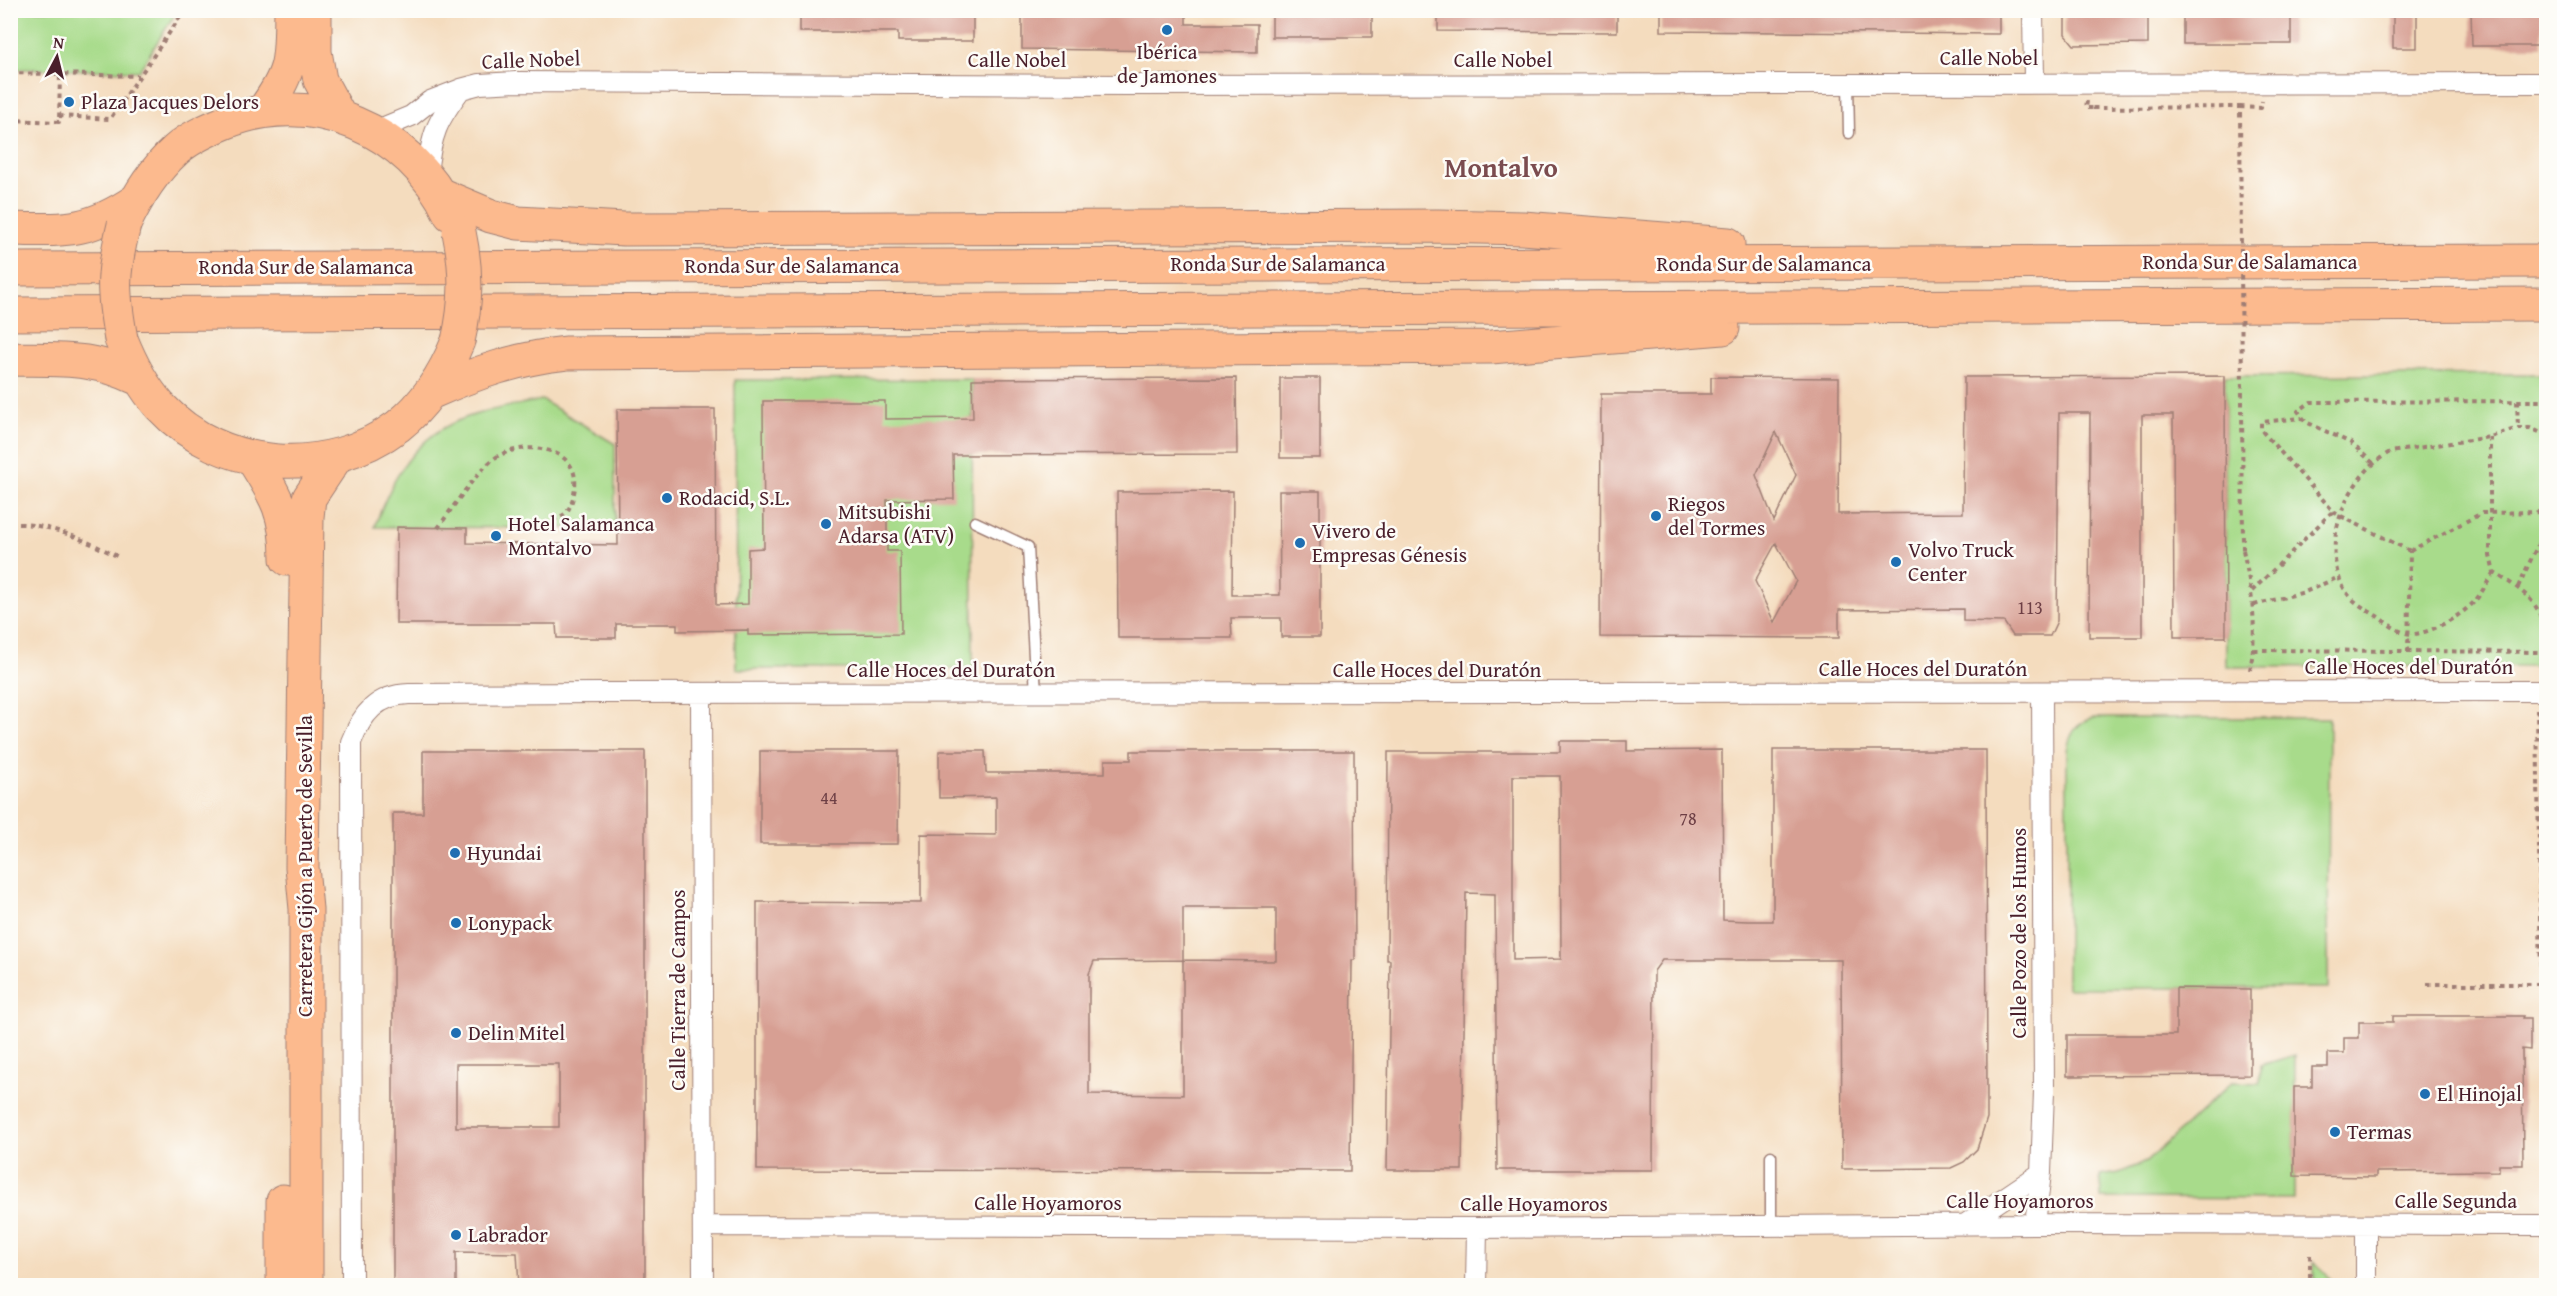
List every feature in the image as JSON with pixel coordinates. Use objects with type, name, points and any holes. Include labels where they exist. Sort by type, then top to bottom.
[{"type":"highway","points":[[263,111],[282,84],[290,61],[291,10]]},
{"type":"highway","points":[[315,10],[315,52],[320,80],[340,117]]},
{"type":"highway","points":[[290,109],[340,117],[375,131],[407,153],[434,185],[459,232],[465,260],[466,306],[458,341],[449,364],[430,393],[399,425],[365,446],[337,456],[307,461],[252,458],[222,448],[186,429],[160,406],[139,379],[121,339],[113,295],[114,267],[129,213],[176,151],[202,132],[263,111],[290,109]]},
{"type":"highway","points":[[434,185],[491,216],[548,226],[670,230],[1190,226],[1523,228],[2014,264]]},
{"type":"highway","points":[[10,230],[74,228],[92,225],[129,213]]},
{"type":"highway","name":"Ronda Sur de Salamanca","points":[[10,269],[2547,261]]},
{"type":"highway","name":"Ronda Sur de Salamanca","points":[[10,314],[2547,304]]},
{"type":"highway","points":[[430,393],[480,371],[535,356],[567,353],[1491,347],[1750,326],[1842,325],[2023,307]]},
{"type":"highway","points":[[10,359],[92,361],[113,366],[139,379]]},
{"type":"highway","name":"Carretera Gijón a Puerto de Sevilla","points":[[306,1286],[306,909],[302,867],[306,517],[309,498],[337,456]]},
{"type":"highway","name":"Carretera Gijón a Puerto de Sevilla","points":[[252,458],[272,489],[285,518],[288,531],[283,1286]]},
{"type":"street","points":[[2033,10],[2034,82]]},
{"type":"street","name":"Calle Nobel","points":[[375,131],[411,116],[430,101],[461,89],[480,84],[516,82],[1130,85],[2547,83]]},
{"type":"street","name":"Calle Nobel","points":[[434,185],[430,147],[439,119],[461,89]]},
{"type":"street","name":"Calle Hoces del Duratón","points":[[352,1286],[351,742],[366,712],[376,703],[400,695],[2542,691]]},
{"type":"street","name":"Calle Pozo de los Humos","points":[[2035,1224],[2041,1173],[2044,1091],[2042,692]]},
{"type":"street","name":"Calle Tierra de Campos","points":[[701,695],[703,1286]]},
{"type":"street","points":[[1964,1225],[2041,1173]]},
{"type":"street","name":"Calle Hoyamoros","points":[[703,1226],[1477,1228],[2035,1224],[2366,1225]]},
{"type":"street","points":[[2366,1225],[2366,1286]]},
{"type":"street","name":"Calle Segunda","points":[[2366,1225],[2547,1225]]},
{"type":"street","points":[[1476,1286],[1477,1228]]},
{"type":"lane","points":[[1848,83],[1849,133]]},
{"type":"lane","points":[[975,522],[1028,547],[1036,694]]},
{"type":"lane","points":[[1771,1156],[1771,1226]]},
{"type":"path","points":[[59,116],[110,118],[184,10]]},
{"type":"path","points":[[10,73],[140,76]]},
{"type":"path","points":[[10,120],[59,122],[60,73]]},
{"type":"path","points":[[2093,108],[2262,108],[2262,97]]},
{"type":"path","points":[[2240,107],[2243,550],[2254,605],[2254,650],[2250,670]]},
{"type":"path","points":[[2517,401],[2518,428]]},
{"type":"path","points":[[2373,463],[2351,443],[2306,422],[2298,411],[2311,402],[2547,401]]},
{"type":"path","points":[[2302,418],[2260,422],[2261,430],[2333,512],[2410,551]]},
{"type":"path","points":[[2494,573],[2474,602],[2450,620],[2426,631],[2409,633],[2395,629],[2346,592],[2339,577],[2336,532],[2363,473],[2390,452],[2490,437],[2518,428],[2530,428],[2547,435]]},
{"type":"path","points":[[2490,437],[2490,556],[2494,573],[2518,587],[2539,609],[2546,628],[2547,671]]},
{"type":"path","points":[[438,528],[486,466],[499,455],[522,449],[558,452],[569,462],[574,476],[572,501],[565,514],[544,524]]},
{"type":"path","points":[[2518,587],[2542,536],[2547,505]]},
{"type":"path","points":[[2252,591],[2333,512]]},
{"type":"path","points":[[2410,551],[2482,513],[2546,512]]},
{"type":"path","points":[[10,524],[54,530],[117,556]]},
{"type":"path","points":[[2408,652],[2410,551]]},
{"type":"path","points":[[2254,605],[2305,592],[2339,577]]},
{"type":"path","points":[[2254,650],[2546,652]]},
{"type":"path","points":[[2427,984],[2544,984],[2542,691]]},
{"type":"path","points":[[2310,1254],[2310,1283],[2313,1286]]},
{"type":"green space","points":[[11,10],[177,11],[139,71],[11,69]]},
{"type":"green space","points":[[2546,374],[2546,666],[2226,667],[2225,376]]},
{"type":"green space","points":[[972,379],[973,669],[736,669],[735,380]]},
{"type":"green space","points":[[542,400],[615,444],[615,528],[375,527],[381,508],[395,480],[424,442],[440,430],[476,414]]},
{"type":"green space","points":[[2094,718],[2329,718],[2328,988],[2067,988],[2067,751],[2075,730],[2083,722]]},
{"type":"green space","points":[[2295,1055],[2294,1199],[2101,1198],[2100,1176],[2119,1173],[2146,1162],[2232,1082],[2260,1083],[2261,1065]]},
{"type":"green space","points":[[2314,1261],[2336,1285],[2321,1285],[2314,1280]]},
{"type":"building","points":[[800,10],[973,10],[973,41],[898,41],[898,32],[800,32]]},
{"type":"building","points":[[1022,10],[1186,10],[1186,24],[1257,24],[1257,52],[1022,49]]},
{"type":"building","points":[[1272,10],[1372,10],[1372,37],[1272,37]]},
{"type":"building","points":[[1438,10],[1617,10],[1617,32],[1438,31]]},
{"type":"building","points":[[1661,10],[1999,10],[1999,34],[1661,31]]},
{"type":"building","points":[[2065,10],[2148,10],[2148,44],[2074,45],[2065,34]]},
{"type":"building","points":[[2183,10],[2291,10],[2291,44],[2183,44]]},
{"type":"building","points":[[2393,10],[2417,10],[2417,48],[2393,48]]},
{"type":"building","points":[[2471,10],[2542,10],[2542,46],[2472,46]]},
{"type":"building","points":[[2225,376],[2226,637],[2174,637],[2173,415],[2142,415],[2142,637],[2089,637],[2090,413],[2059,413],[2057,621],[2050,636],[2013,636],[2004,622],[1963,621],[1963,609],[1839,610],[1839,638],[1600,637],[1601,394],[1711,394],[1711,377],[1839,378],[1838,514],[1963,513],[1964,377]],"holes":[[[1776,432],[1796,475],[1774,521],[1756,475]],[[1776,543],[1796,581],[1774,622],[1755,581]]]},
{"type":"building","points":[[1236,378],[1237,454],[953,455],[954,499],[887,500],[887,551],[900,551],[901,634],[748,635],[748,630],[677,631],[677,624],[616,624],[616,638],[557,638],[556,624],[396,624],[397,527],[467,528],[467,543],[618,545],[617,409],[715,409],[716,605],[748,604],[748,549],[764,548],[763,401],[885,401],[885,419],[973,418],[972,379]]},
{"type":"building","points":[[1280,378],[1320,378],[1320,458],[1280,458]]},
{"type":"building","points":[[1233,491],[1232,595],[1280,595],[1279,491],[1320,491],[1320,637],[1281,637],[1281,618],[1231,618],[1232,638],[1118,638],[1117,492]]},
{"type":"building","points":[[1560,741],[1627,741],[1627,751],[1722,750],[1723,920],[1773,921],[1773,750],[1986,750],[1987,1118],[1977,1149],[1964,1162],[1951,1168],[1842,1169],[1841,960],[1662,960],[1654,971],[1653,1170],[1497,1170],[1495,894],[1466,893],[1462,1170],[1387,1170],[1390,960],[1387,960],[1388,752],[1560,752]],"holes":[[[1513,776],[1560,776],[1561,959],[1513,960]]]},
{"type":"building","points":[[423,751],[645,751],[645,1286],[519,1286],[517,1253],[456,1252],[456,1286],[393,1286],[393,813],[423,813]],"holes":[[[456,1064],[559,1064],[559,1127],[456,1127]]]},
{"type":"building","points":[[760,751],[899,751],[898,844],[760,844]]},
{"type":"building","points":[[939,751],[985,751],[986,773],[1105,773],[1105,760],[1131,760],[1131,751],[1354,751],[1355,960],[1352,960],[1350,1171],[757,1170],[757,902],[921,903],[921,834],[996,835],[996,797],[939,798]],"holes":[[[1183,908],[1276,908],[1276,961],[1183,960]],[[1183,960],[1183,1095],[1089,1094],[1089,974],[1094,961]]]},
{"type":"building","points":[[2176,988],[2250,989],[2250,1075],[2067,1076],[2067,1035],[2176,1035]]},
{"type":"building","points":[[2393,1016],[2523,1016],[2522,1018],[2530,1018],[2530,1050],[2522,1049],[2523,1165],[2499,1165],[2499,1171],[2376,1172],[2376,1177],[2294,1176],[2294,1087],[2312,1087],[2312,1067],[2328,1067],[2328,1053],[2344,1053],[2344,1038],[2359,1038],[2359,1022],[2393,1022]]},
{"type":"place","name":"Ibérica de Jamones","points":[[1167,30]]},
{"type":"place","name":"Plaza Jacques Delors","points":[[69,102]]},
{"type":"place","name":"Rodacid, S.L.","points":[[667,498]]},
{"type":"place","name":"Riegos del Tormes","points":[[1656,516]]},
{"type":"place","name":"Mitsubishi Adarsa (ATV)","points":[[826,524]]},
{"type":"place","name":"Hotel Salamanca Montalvo","points":[[496,536]]},
{"type":"place","name":"Vivero de Empresas Génesis","points":[[1300,543]]},
{"type":"place","name":"Volvo Truck Center","points":[[1896,562]]},
{"type":"place","name":"Hyundai","points":[[455,853]]},
{"type":"place","name":"Lonypack","points":[[456,923]]},
{"type":"place","name":"Delin Mitel","points":[[456,1033]]},
{"type":"place","name":"El Hinojal","points":[[2425,1094]]},
{"type":"place","name":"Termas","points":[[2335,1132]]},
{"type":"place","name":"Labrador","points":[[456,1235]]},
{"type":"district","name":"Montalvo","points":[[1501,168]]}]
